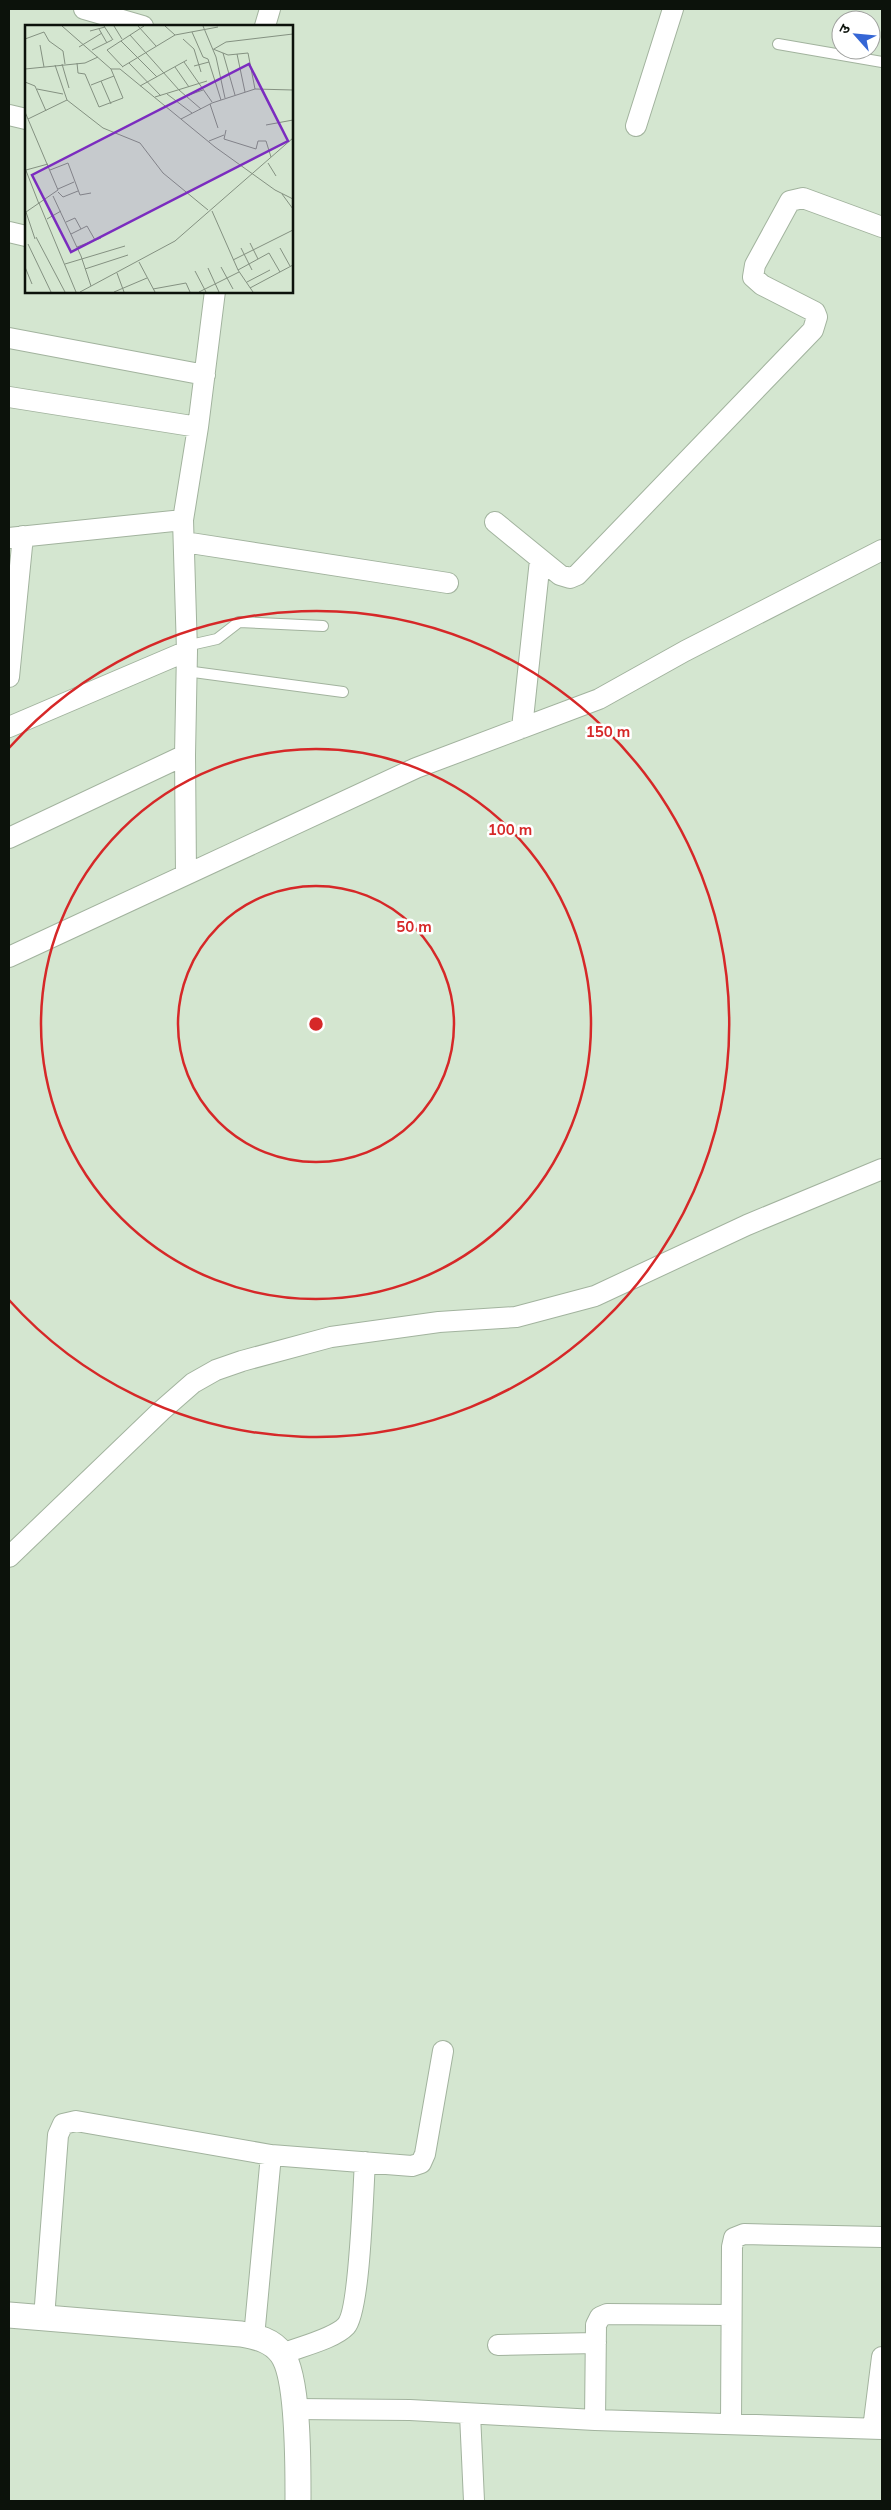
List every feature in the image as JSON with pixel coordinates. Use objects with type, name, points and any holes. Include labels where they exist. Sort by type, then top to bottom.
[{"type":"street","points":[[84,9],[140,25]]},
{"type":"street","points":[[264,25],[270,9]]},
{"type":"street","points":[[636,126],[673,9]]},
{"type":"street","points":[[9,115],[25,119]]},
{"type":"street","points":[[495,522],[540,560],[564,577],[570,578],[577,574],[813,330],[817,317],[815,312],[762,285],[753,277],[755,265],[790,201],[802,198],[882,228]]},
{"type":"street","points":[[9,232],[25,236]]},
{"type":"street","points":[[186,874],[186,649],[183,520],[198,427],[215,292]]},
{"type":"street","points":[[9,338],[205,375]]},
{"type":"street","points":[[9,397],[198,427]]},
{"type":"street","points":[[9,677],[16,537],[183,520]]},
{"type":"street","points":[[184,542],[448,583]]},
{"type":"street","points":[[9,957],[416,768],[599,699],[685,651],[882,550]]},
{"type":"street","points":[[522,728],[540,560]]},
{"type":"street","points":[[9,727],[186,649]]},
{"type":"street","points":[[9,838],[185,755]]},
{"type":"street","points":[[9,1556],[161,1411],[193,1383],[216,1370],[242,1360],[331,1337],[439,1322],[516,1316],[595,1296],[747,1225],[882,1169]]},
{"type":"street","points":[[44,2318],[58,2135],[63,2124],[76,2121],[271,2155],[412,2166],[424,2159],[443,2051]]},
{"type":"street","points":[[254,2337],[271,2155]]},
{"type":"street","points":[[282,2354],[339,2332],[350,2321],[354,2298],[365,2162]]},
{"type":"street","points":[[731,2424],[730,2315],[732,2247],[736,2236],[744,2234],[882,2237]]},
{"type":"street","points":[[9,2315],[254,2337],[273,2345],[282,2354],[290,2372],[294,2409],[298,2501]]},
{"type":"street","points":[[595,2420],[596,2343],[598,2321],[603,2315],[730,2315]]},
{"type":"street","points":[[498,2345],[596,2343]]},
{"type":"street","points":[[294,2409],[410,2410],[595,2420],[878,2429],[882,2357]]},
{"type":"street","points":[[470,2414],[474,2501]]},
{"type":"lane","points":[[778,44],[882,62]]},
{"type":"lane","points":[[186,649],[217,639],[239,622],[323,626]]},
{"type":"lane","points":[[186,671],[343,692]]}]
